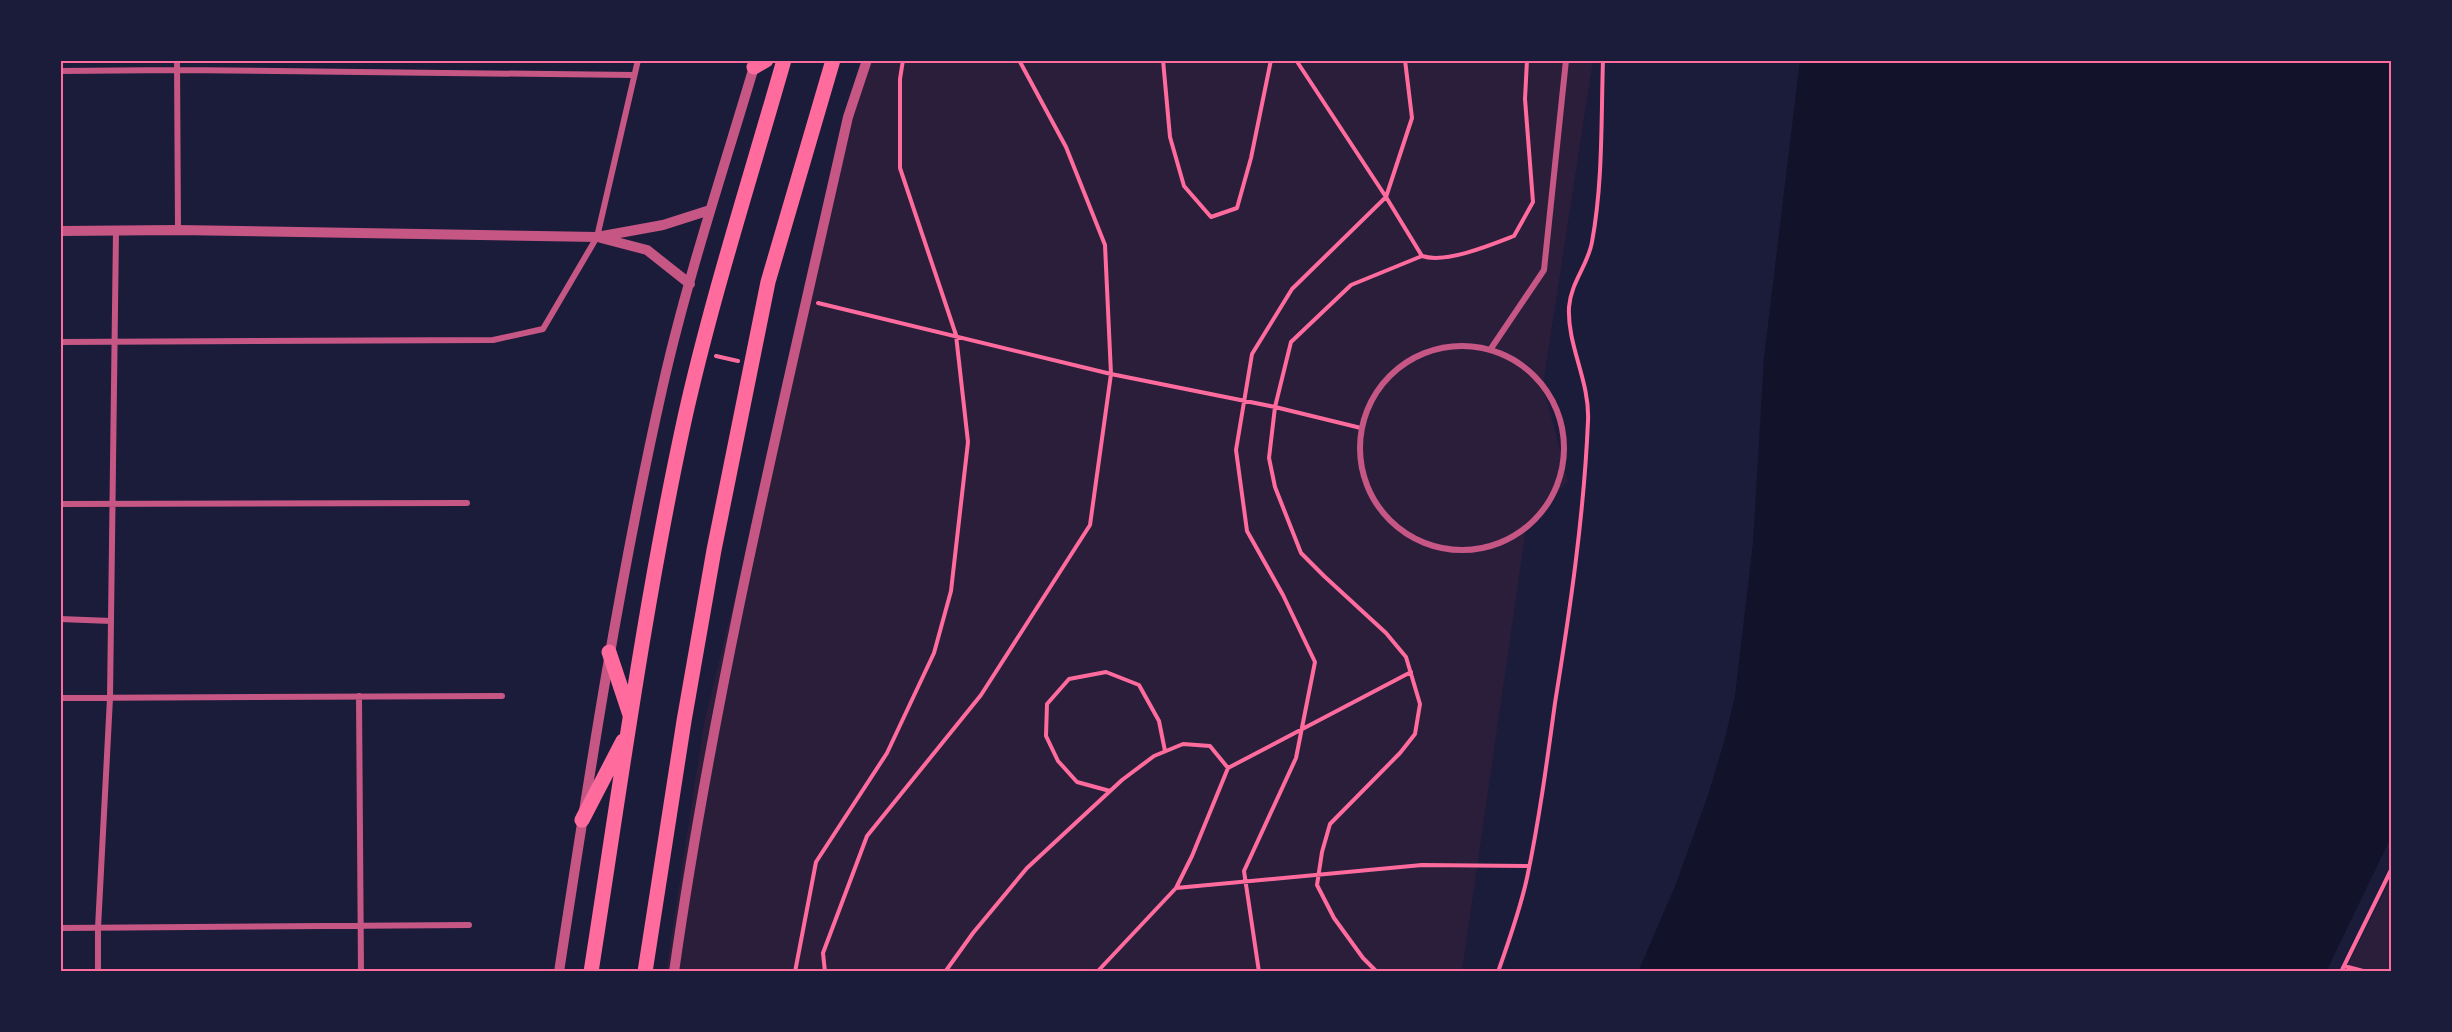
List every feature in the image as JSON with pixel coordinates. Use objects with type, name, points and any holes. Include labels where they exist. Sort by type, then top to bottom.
[{"type":"main road","points":[[591,972],[630,723],[686,416],[708,326],[784,60]]},
{"type":"main road","points":[[645,972],[684,721],[714,550],[768,282],[833,60]]},
{"type":"main road","points":[[582,820],[630,723],[609,652]]},
{"type":"street","points":[[177,60],[178,230]]},
{"type":"street","points":[[60,342],[494,340],[543,329],[597,237],[638,60]]},
{"type":"street","points":[[674,972],[686,887],[753,538],[848,117],[867,60]]},
{"type":"street","points":[[1490,350],[1544,270],[1566,60]]},
{"type":"street","points":[[559,972],[609,652],[661,394],[710,210],[759,62]]},
{"type":"street","points":[[60,71],[177,70],[634,75]]},
{"type":"street","points":[[60,231],[178,230],[597,237],[663,225],[710,210]]},
{"type":"street","points":[[98,972],[98,927],[110,698],[116,231]]},
{"type":"street","points":[[597,237],[647,250],[690,284]]},
{"type":"street","points":[[1457,346],[1490,350],[1519,363],[1543,385],[1558,412],[1565,444],[1561,475],[1548,504],[1526,528],[1499,544],[1469,551],[1437,548],[1408,536],[1384,516],[1368,490],[1359,459],[1361,428],[1373,397],[1395,371],[1424,353],[1457,346]]},
{"type":"street","points":[[60,504],[467,503]]},
{"type":"street","points":[[60,619],[111,621]]},
{"type":"street","points":[[359,696],[361,972]]},
{"type":"street","points":[[60,699],[502,696]]},
{"type":"street","points":[[60,928],[470,925]]},
{"type":"path","points":[[795,972],[816,862],[886,753],[934,653],[951,591],[968,442],[956,335],[900,168],[900,79],[903,60]]},
{"type":"path","points":[[825,972],[823,952],[867,836],[981,695],[1090,525],[1111,374],[1105,245],[1066,147],[1019,60]]},
{"type":"path","points":[[1163,60],[1170,137],[1185,186],[1210,217],[1237,207],[1251,158],[1271,60]]},
{"type":"path","points":[[1296,60],[1422,256],[1432,260],[1482,248],[1514,236],[1533,202],[1525,99],[1527,60]]},
{"type":"path","points":[[1259,972],[1244,871],[1296,758],[1315,662],[1283,595],[1247,531],[1236,450],[1252,354],[1292,289],[1386,197],[1412,118],[1405,60]]},
{"type":"path","points":[[1498,972],[1513,929],[1529,866],[1560,675],[1581,513],[1589,418],[1586,385],[1568,329],[1569,303],[1575,281],[1590,255],[1596,221],[1600,185],[1603,60]]},
{"type":"path","points":[[1377,972],[1363,958],[1334,918],[1317,885],[1322,852],[1330,824],[1400,753],[1415,734],[1420,704],[1406,657],[1386,633],[1301,552],[1275,487],[1269,458],[1275,407],[1291,342],[1352,285],[1422,256]]},
{"type":"path","points":[[807,300],[1111,374],[1275,407],[1361,428]]},
{"type":"path","points":[[711,355],[741,362]]},
{"type":"path","points":[[1110,790],[1077,782],[1058,761],[1046,736],[1047,704],[1069,679],[1106,672],[1138,685],[1159,721],[1166,751]]},
{"type":"path","points":[[1097,972],[1176,888],[1192,856],[1228,768],[1301,732],[1412,672]]},
{"type":"path","points":[[945,972],[973,933],[1027,868],[1110,790],[1154,756],[1183,744],[1210,746],[1228,768]]},
{"type":"path","points":[[1176,888],[1422,865],[1529,866]]},
{"type":"path","points":[[2341,972],[2392,868]]},
{"type":"path","points":[[2344,966],[2367,972]]},
{"type":"shaded area","points":[[866,60],[1593,60],[1543,385],[1568,481],[1526,528],[1462,972],[666,972],[704,723]]},
{"type":"shaded area","points":[[1800,60],[2392,60],[2392,835],[2326,972],[1638,972],[1676,884],[1709,792],[1735,696],[1753,543],[1764,358]]},
{"type":"shaded area","points":[[2392,877],[2392,972],[2344,972]]}]
